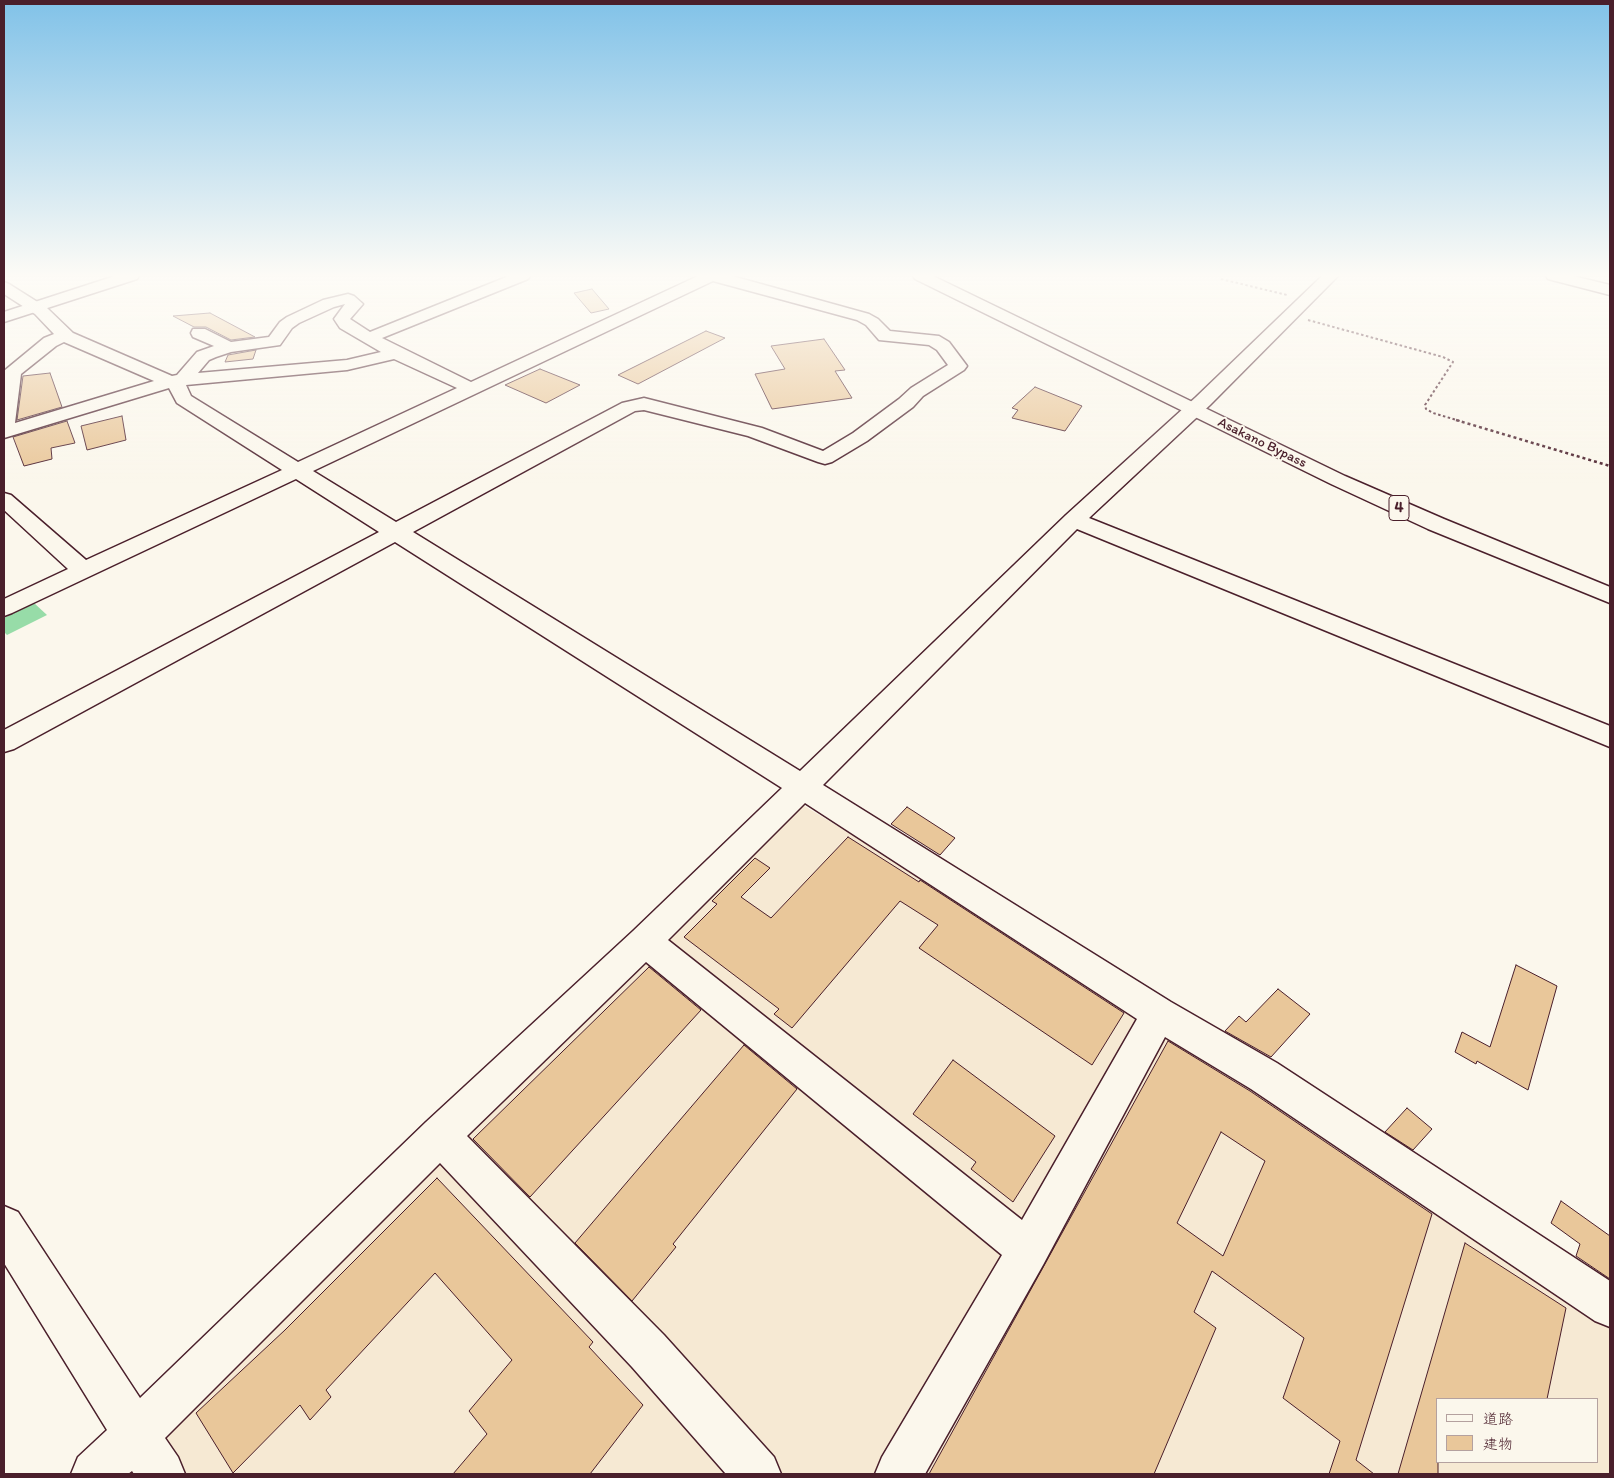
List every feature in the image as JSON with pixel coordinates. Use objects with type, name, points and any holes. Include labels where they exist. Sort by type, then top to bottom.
[{"type":"main road","points":[[46,345],[12,372],[4,432],[178,381],[351,365],[396,353]]},
{"type":"main road","points":[[89,345],[178,381]]},
{"type":"main road","points":[[225,345],[229,347]]},
{"type":"main road","points":[[178,381],[185,377],[204,356],[229,347],[242,345]]},
{"type":"main road","points":[[382,345],[470,388]]},
{"type":"main road","points":[[4,608],[563,345]]},
{"type":"main road","points":[[4,742],[628,407],[644,404],[755,432],[825,458],[860,436],[906,403],[917,392],[959,365],[941,345]]},
{"type":"main road","name":"Asakano Bypass","points":[[1069,345],[1198,405],[1551,558],[1610,581]]},
{"type":"main road","name":"Asakano Bypass","points":[[1080,345],[1338,480],[1436,524],[1610,596]]},
{"type":"main road","points":[[95,1474],[440,1136],[646,941],[801,786],[1074,520],[1198,405],[1259,345]]},
{"type":"main road","points":[[178,381],[177,384],[183,399],[801,786],[1159,1014],[1264,1076],[1610,1306]]},
{"type":"main road","points":[[4,499],[83,570]]},
{"type":"main road","points":[[1074,520],[1610,737]]},
{"type":"main road","points":[[646,941],[1028,1250]]},
{"type":"main road","points":[[899,1474],[1028,1250],[1159,1014]]},
{"type":"main road","points":[[440,1136],[648,1351],[757,1474]]},
{"type":"main road","points":[[4,1226],[161,1474]]},
{"type":"path","points":[[1397,345],[1451,360],[1453,363],[1425,405],[1433,414],[1610,466]]},
{"type":"shaded area","points":[[796,801],[1610,1293],[1610,1474],[122,1474]]},
{"type":"green space","points":[[34,603],[47,615],[7,635],[4,632],[4,618]]},
{"type":"building","points":[[678,345],[712,345],[638,384],[618,375]]},
{"type":"building","points":[[828,345],[845,370],[835,371],[852,398],[772,409],[755,374],[785,369],[771,346]]},
{"type":"building","points":[[256,350],[253,359],[225,362],[228,355]]},
{"type":"building","points":[[540,369],[580,385],[546,403],[505,385]]},
{"type":"building","points":[[50,373],[62,407],[17,420],[23,376]]},
{"type":"building","points":[[1035,387],[1082,406],[1065,431],[1012,418],[1018,410],[1012,408]]},
{"type":"building","points":[[122,416],[126,440],[87,450],[81,426]]},
{"type":"building","points":[[67,421],[75,443],[51,448],[52,459],[24,466],[13,437]]},
{"type":"building","points":[[907,807],[955,838],[940,855],[891,824]]},
{"type":"building","points":[[848,837],[919,882],[920,880],[1124,1013],[1092,1065],[919,948],[938,925],[900,901],[792,1028],[774,1014],[779,1009],[684,937],[717,904],[712,901],[755,858],[770,868],[741,897],[771,918]]},
{"type":"building","points":[[1516,965],[1557,986],[1528,1090],[1477,1061],[1476,1064],[1455,1052],[1462,1032],[1490,1047]]},
{"type":"building","points":[[649,967],[701,1010],[530,1197],[473,1139]]},
{"type":"building","points":[[1278,989],[1310,1014],[1271,1057],[1225,1031],[1239,1016],[1246,1022]]},
{"type":"building","points":[[1168,1041],[1250,1091],[1432,1214],[1356,1460],[1374,1474],[1329,1474],[1340,1441],[1283,1398],[1304,1338],[1212,1271],[1194,1312],[1216,1328],[1154,1474],[929,1474]],"holes":[[[1221,1132],[1265,1161],[1223,1256],[1177,1223]]]},
{"type":"building","points":[[744,1045],[797,1089],[673,1244],[676,1247],[632,1301],[575,1243]]},
{"type":"building","points":[[953,1060],[1055,1136],[1013,1202],[971,1169],[976,1162],[913,1114]]},
{"type":"building","points":[[1407,1108],[1432,1129],[1413,1150],[1385,1132]]},
{"type":"building","points":[[437,1178],[593,1342],[589,1347],[643,1405],[590,1474],[453,1474],[487,1434],[469,1411],[512,1360],[435,1273],[326,1390],[331,1397],[310,1420],[300,1405],[233,1473],[196,1413],[285,1330]]},
{"type":"building","points":[[1561,1201],[1610,1236],[1610,1279],[1576,1256],[1580,1244],[1551,1223]]},
{"type":"building","points":[[1465,1243],[1566,1308],[1547,1398],[1436,1398],[1436,1463],[1438,1463],[1438,1474],[1398,1474]]}]
